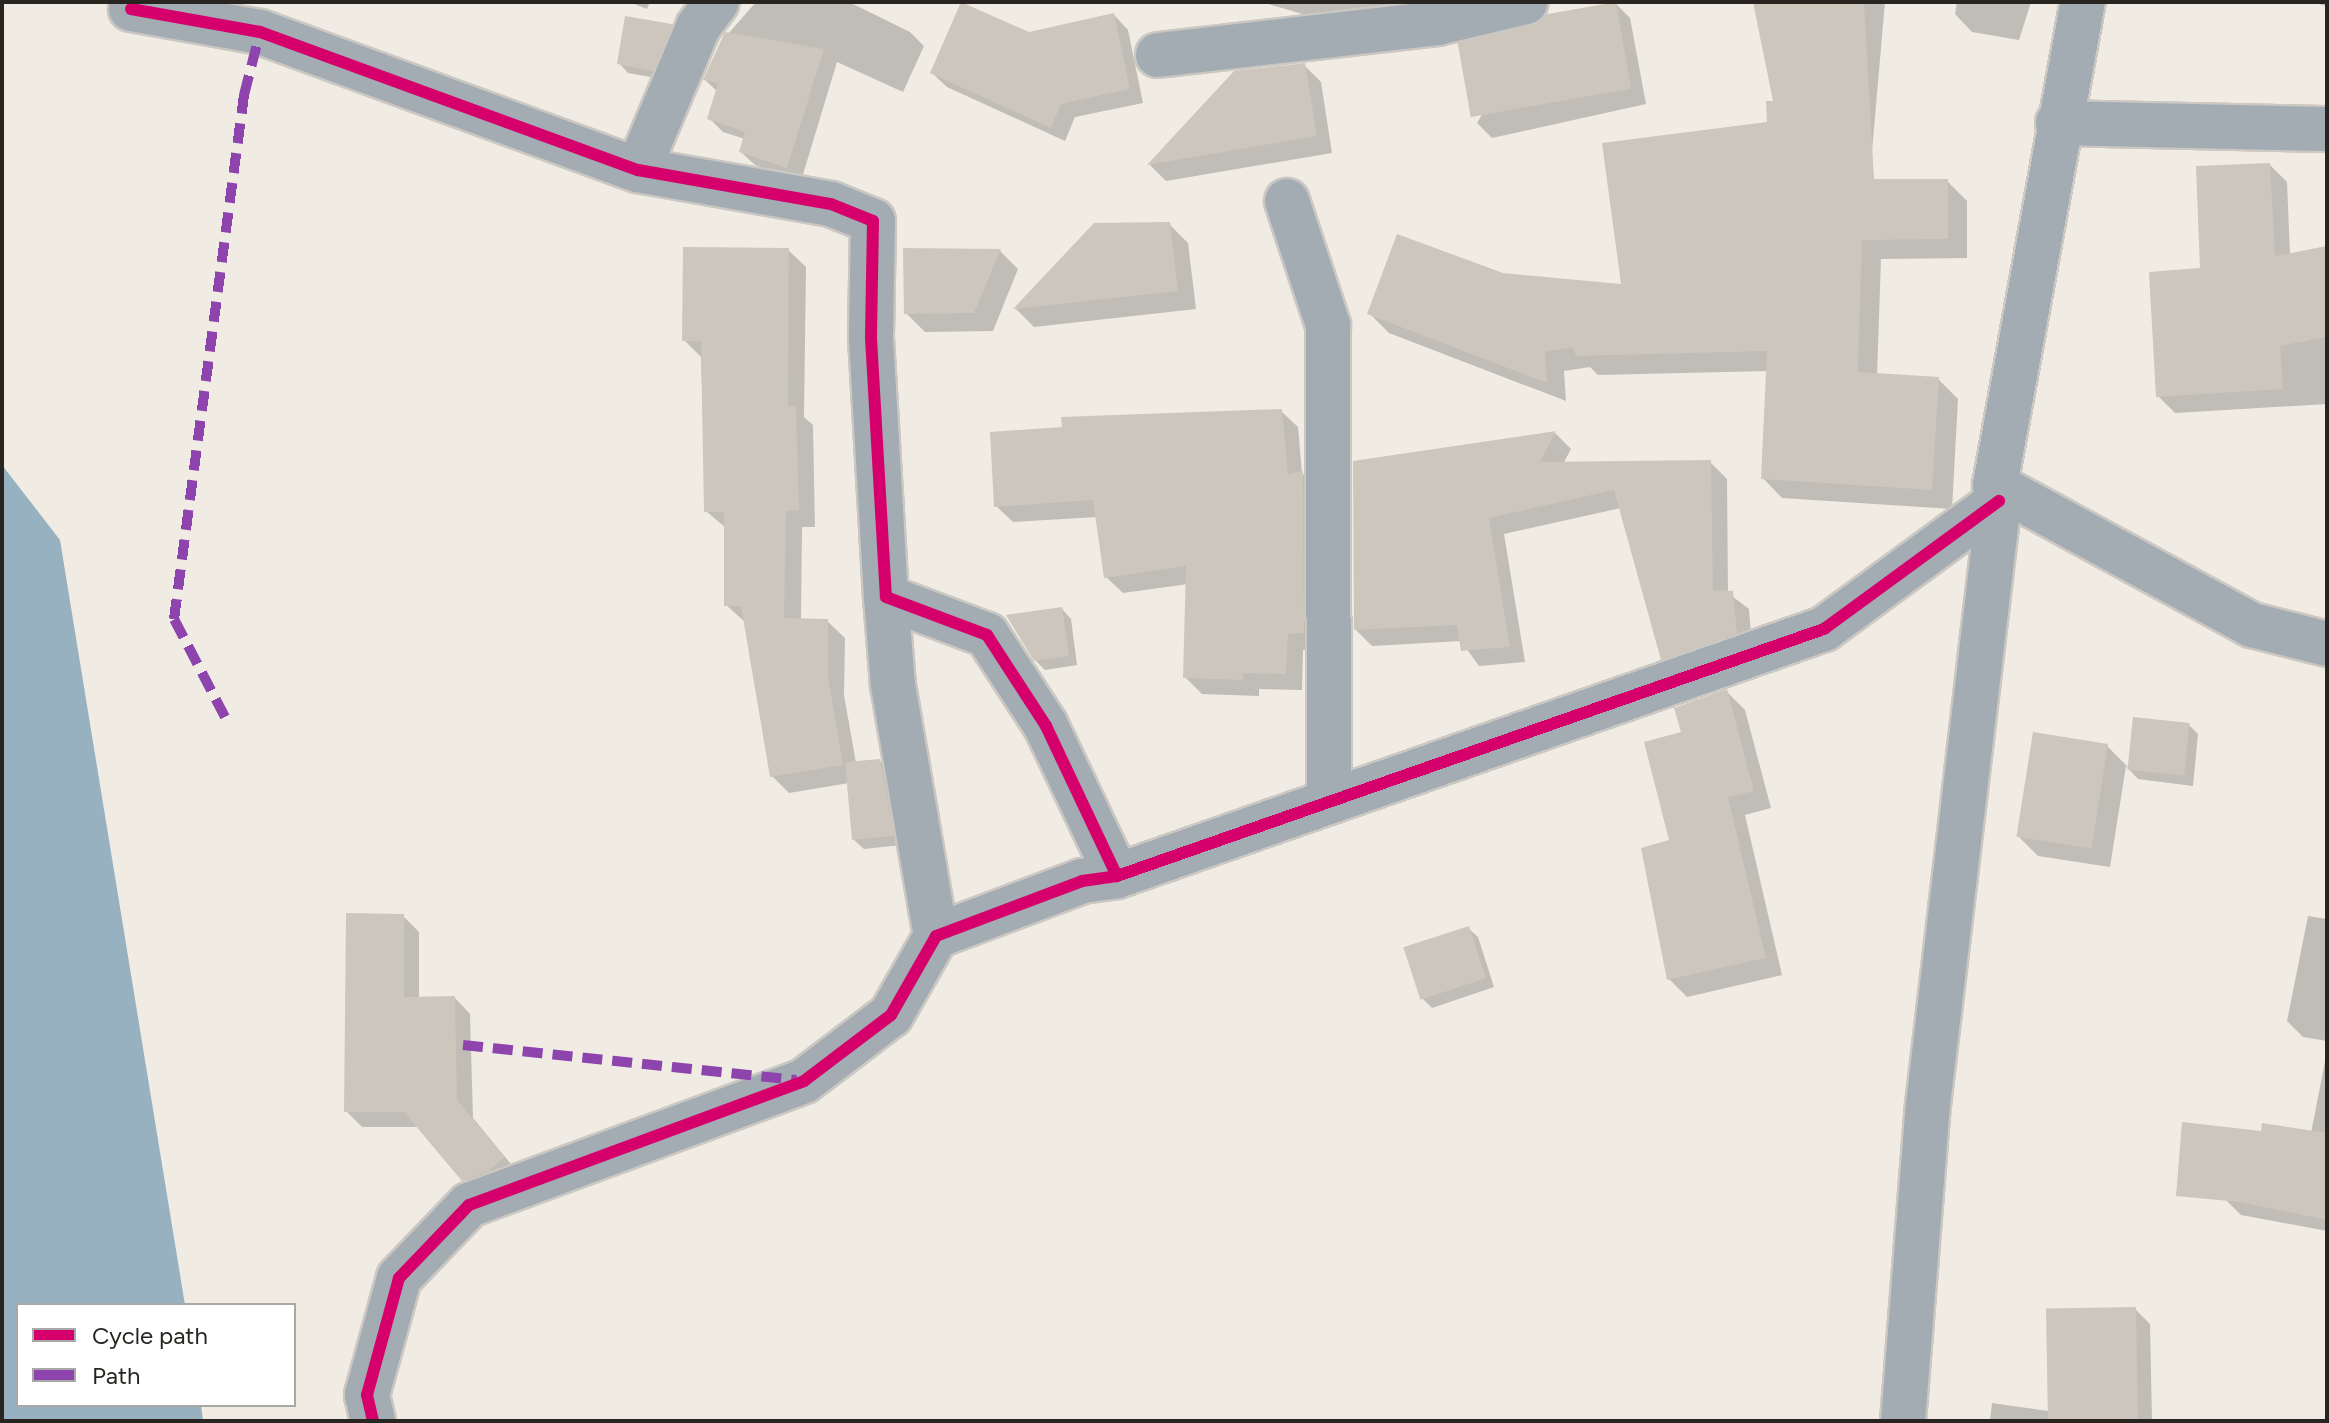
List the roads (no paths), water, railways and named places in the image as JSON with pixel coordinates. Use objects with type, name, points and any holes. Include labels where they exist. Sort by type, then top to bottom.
[{"type":"street","points":[[638,170],[698,27],[717,2]]},
{"type":"street","points":[[1158,55],[1436,12],[1526,2]]},
{"type":"street","points":[[1903,1421],[1928,1105],[1997,493],[2058,123],[2083,2]]},
{"type":"street","points":[[131,9],[260,32],[638,170],[831,204],[873,221],[871,338],[893,685],[936,936],[891,1015],[804,1081],[469,1205],[399,1278],[367,1395],[373,1421]]},
{"type":"street","points":[[2058,123],[2327,129]]},
{"type":"street","points":[[1287,201],[1328,325],[1329,800]]},
{"type":"street","points":[[1997,493],[2252,625],[2327,644]]},
{"type":"street","points":[[936,936],[1082,881],[1117,876],[1824,629],[1997,493]]},
{"type":"street","points":[[886,597],[987,635],[1046,726],[1117,876]]},
{"type":"water","points":[[2,465],[60,540],[185,1303],[16,1303],[16,1407],[201,1407],[203,1421],[2,1421]]}]
